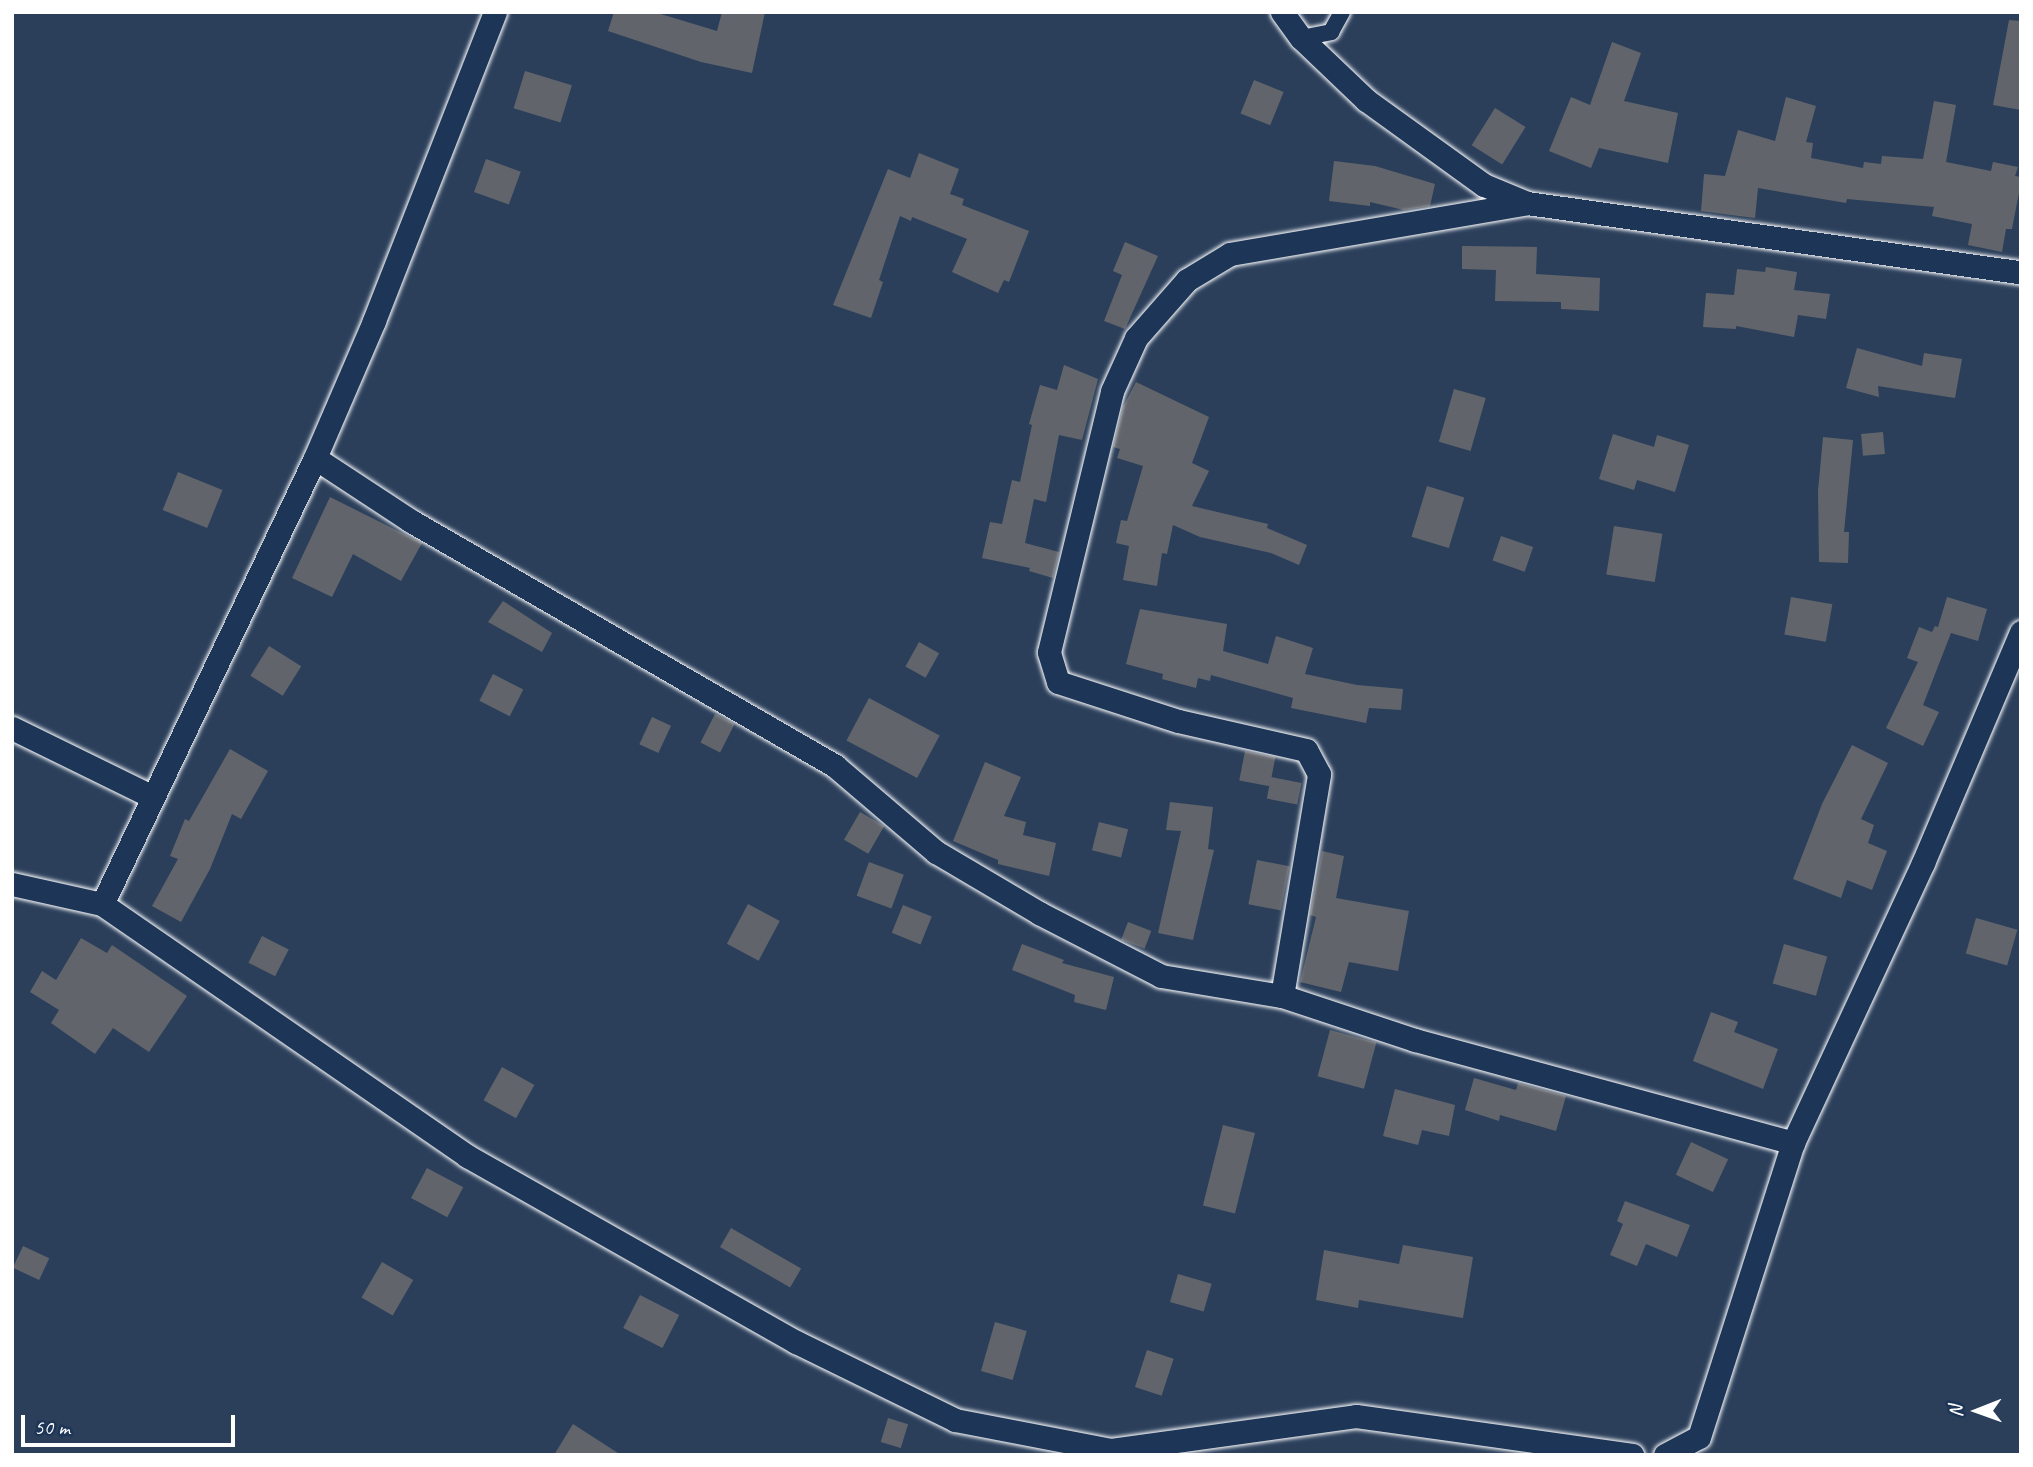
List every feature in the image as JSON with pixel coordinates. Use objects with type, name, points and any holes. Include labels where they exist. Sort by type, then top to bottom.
[{"type":"street","points":[[102,904],[315,458],[374,321],[495,12]]},
{"type":"street","points":[[1282,12],[1301,38],[1366,100],[1484,185],[1527,203],[2021,272]]},
{"type":"street","points":[[1301,38],[1331,32],[1342,12]]},
{"type":"street","points":[[1282,996],[1319,774],[1306,750],[1178,721],[1058,682],[1049,652],[1112,391],[1136,338],[1187,280],[1230,254],[1527,203]]},
{"type":"street","points":[[315,458],[411,521],[835,766],[936,852],[1039,913],[1161,976],[1282,996],[1415,1040],[1793,1143]]},
{"type":"street","points":[[1665,1455],[1699,1437],[1793,1143],[1923,863],[2021,632]]},
{"type":"street","points":[[12,728],[153,797]]},
{"type":"street","points":[[12,884],[102,904],[467,1156],[796,1342],[955,1420],[1111,1453],[1356,1416],[1632,1455]]},
{"type":"building","points":[[614,12],[654,12],[717,31],[722,12],[765,12],[752,73],[701,62],[608,31]]},
{"type":"building","points":[[2009,20],[2021,21],[2021,110],[1993,105]]},
{"type":"building","points":[[1612,42],[1641,53],[1624,101],[1678,113],[1668,163],[1599,148],[1591,168],[1549,151],[1571,97],[1590,105]]},
{"type":"building","points":[[525,71],[572,85],[560,123],[514,108]]},
{"type":"building","points":[[1254,80],[1284,92],[1270,125],[1241,113]]},
{"type":"building","points":[[1786,97],[1816,106],[1806,142],[1813,143],[1811,158],[1863,168],[1864,162],[1881,164],[1882,156],[1923,159],[1934,101],[1956,105],[1946,162],[1991,171],[1993,162],[2018,167],[2015,176],[2021,177],[2021,182],[2012,229],[2006,229],[2002,252],[1968,245],[1972,224],[1932,216],[1934,207],[1847,199],[1846,203],[1758,188],[1755,218],[1701,211],[1704,174],[1725,176],[1738,130],[1775,141]]},
{"type":"building","points":[[1495,108],[1526,127],[1502,164],[1472,145]]},
{"type":"building","points":[[919,153],[959,169],[950,194],[964,199],[962,205],[1029,231],[1009,282],[1004,280],[998,293],[952,272],[967,239],[912,217],[911,221],[900,216],[879,280],[883,282],[871,318],[833,305],[888,169],[910,178]]},
{"type":"building","points":[[486,159],[521,172],[509,205],[474,192]]},
{"type":"building","points":[[1334,161],[1375,166],[1435,184],[1430,206],[1404,210],[1370,202],[1370,206],[1329,201]]},
{"type":"building","points":[[1125,242],[1158,256],[1125,329],[1104,321],[1122,275],[1113,271]]},
{"type":"building","points":[[1462,246],[1537,247],[1536,274],[1600,278],[1599,311],[1561,309],[1561,302],[1495,301],[1496,270],[1462,269]]},
{"type":"building","points":[[1766,267],[1797,272],[1794,290],[1830,294],[1826,319],[1798,315],[1794,337],[1736,326],[1736,329],[1703,327],[1706,293],[1734,295],[1737,269],[1765,272]]},
{"type":"building","points":[[1857,348],[1922,366],[1924,353],[1962,359],[1955,398],[1878,386],[1879,397],[1846,388]]},
{"type":"building","points":[[1064,365],[1098,379],[1082,440],[1059,435],[1046,502],[1034,499],[1025,543],[1059,552],[1053,578],[1029,571],[1030,568],[982,558],[990,522],[1002,524],[1012,480],[1020,482],[1032,425],[1029,424],[1040,385],[1057,390]]},
{"type":"building","points":[[1136,382],[1209,417],[1192,463],[1209,471],[1192,506],[1268,524],[1267,528],[1307,545],[1299,565],[1271,553],[1200,537],[1173,525],[1167,554],[1162,553],[1157,586],[1123,580],[1129,546],[1116,543],[1121,520],[1127,521],[1143,466],[1117,458],[1120,449],[1113,447],[1123,407]]},
{"type":"building","points":[[1454,389],[1486,398],[1471,451],[1439,442]]},
{"type":"building","points":[[1883,432],[1885,454],[1863,456],[1861,434]]},
{"type":"building","points":[[1613,434],[1654,447],[1657,435],[1689,445],[1675,492],[1637,480],[1634,490],[1599,479]]},
{"type":"building","points":[[1823,437],[1853,440],[1844,532],[1849,532],[1848,563],[1819,562],[1818,491]]},
{"type":"building","points":[[178,472],[223,490],[207,528],[163,510]]},
{"type":"building","points":[[1427,486],[1464,497],[1449,548],[1412,537]]},
{"type":"building","points":[[330,497],[422,543],[401,581],[353,554],[332,597],[292,578]]},
{"type":"building","points":[[1614,526],[1662,534],[1655,582],[1606,574]]},
{"type":"building","points":[[1501,536],[1533,547],[1525,572],[1493,561]]},
{"type":"building","points":[[1791,597],[1832,604],[1826,642],[1784,634]]},
{"type":"building","points":[[1947,597],[1987,609],[1978,641],[1951,633],[1923,705],[1939,712],[1923,746],[1886,728],[1918,662],[1907,658],[1919,627],[1932,632],[1935,626],[1938,627]]},
{"type":"building","points":[[503,601],[552,633],[542,652],[488,622]]},
{"type":"building","points":[[1140,609],[1227,624],[1223,651],[1268,664],[1276,636],[1313,648],[1305,674],[1357,685],[1403,689],[1401,710],[1369,708],[1366,723],[1291,708],[1293,698],[1211,675],[1210,681],[1198,678],[1196,688],[1162,679],[1163,674],[1126,664]]},
{"type":"building","points":[[919,642],[939,653],[926,678],[905,666]]},
{"type":"building","points":[[269,646],[301,666],[283,696],[250,676]]},
{"type":"building","points":[[493,674],[523,689],[510,716],[479,701]]},
{"type":"building","points":[[869,698],[940,736],[917,778],[846,740]]},
{"type":"building","points":[[715,714],[735,724],[720,752],[700,743]]},
{"type":"building","points":[[652,717],[671,726],[658,753],[639,744]]},
{"type":"building","points":[[1852,745],[1888,763],[1861,819],[1874,825],[1868,843],[1887,851],[1872,890],[1847,880],[1841,898],[1793,879],[1822,804]]},
{"type":"building","points":[[230,749],[268,771],[241,819],[232,814],[210,869],[181,922],[152,906],[178,859],[170,856],[185,819],[189,821]]},
{"type":"building","points":[[1245,751],[1275,757],[1270,786],[1239,780]]},
{"type":"building","points":[[985,762],[1021,777],[1004,816],[1026,822],[1023,835],[1056,843],[1049,876],[998,864],[998,860],[953,841]]},
{"type":"building","points":[[1271,777],[1301,783],[1297,805],[1267,799]]},
{"type":"building","points":[[1170,802],[1213,807],[1208,849],[1214,850],[1193,940],[1158,933],[1181,831],[1166,830]]},
{"type":"building","points":[[860,812],[884,826],[868,854],[844,840]]},
{"type":"building","points":[[1099,822],[1128,829],[1121,857],[1092,850]]},
{"type":"building","points":[[1322,851],[1344,856],[1336,898],[1409,911],[1398,971],[1349,962],[1341,992],[1300,982],[1316,917],[1310,915]]},
{"type":"building","points":[[1257,860],[1289,866],[1281,910],[1248,904]]},
{"type":"building","points":[[869,862],[904,875],[891,908],[857,896]]},
{"type":"building","points":[[748,904],[780,921],[759,961],[727,944]]},
{"type":"building","points":[[903,905],[932,917],[921,944],[892,933]]},
{"type":"building","points":[[1976,918],[2017,930],[2007,965],[1966,954]]},
{"type":"building","points":[[1128,922],[1151,931],[1145,949],[1121,940]]},
{"type":"building","points":[[262,936],[289,950],[275,976],[248,963]]},
{"type":"building","points":[[81,938],[107,953],[112,945],[187,996],[149,1052],[113,1028],[95,1054],[51,1023],[59,1010],[30,992],[42,971],[56,980]]},
{"type":"building","points":[[1022,944],[1064,960],[1062,963],[1114,977],[1106,1010],[1074,1002],[1075,995],[1012,970]]},
{"type":"building","points":[[1784,944],[1827,956],[1816,996],[1773,983]]},
{"type":"building","points":[[1711,1012],[1738,1022],[1734,1032],[1778,1049],[1763,1089],[1693,1061]]},
{"type":"building","points":[[1330,1030],[1376,1042],[1364,1089],[1318,1076]]},
{"type":"building","points":[[502,1067],[534,1085],[516,1118],[484,1100]]},
{"type":"building","points":[[1474,1078],[1516,1090],[1518,1083],[1566,1096],[1556,1131],[1500,1115],[1499,1121],[1465,1110]]},
{"type":"building","points":[[1395,1089],[1455,1105],[1449,1136],[1422,1130],[1418,1145],[1383,1136]]},
{"type":"building","points":[[1223,1125],[1255,1133],[1235,1214],[1203,1206]]},
{"type":"building","points":[[1691,1142],[1728,1159],[1713,1192],[1676,1175]]},
{"type":"building","points":[[427,1168],[463,1187],[447,1217],[411,1198]]},
{"type":"building","points":[[1625,1201],[1690,1225],[1677,1257],[1646,1244],[1637,1266],[1610,1255],[1623,1224],[1617,1221]]},
{"type":"building","points":[[731,1228],[801,1268],[790,1288],[720,1247]]},
{"type":"building","points":[[1403,1245],[1473,1257],[1463,1318],[1359,1300],[1358,1308],[1316,1300],[1324,1250],[1399,1264]]},
{"type":"building","points":[[23,1246],[49,1258],[39,1280],[13,1268]]},
{"type":"building","points":[[382,1262],[413,1280],[393,1316],[362,1298]]},
{"type":"building","points":[[1178,1274],[1212,1284],[1204,1312],[1170,1302]]},
{"type":"building","points":[[640,1295],[679,1315],[662,1348],[623,1328]]},
{"type":"building","points":[[995,1322],[1027,1331],[1013,1380],[981,1371]]},
{"type":"building","points":[[1147,1350],[1174,1359],[1162,1396],[1135,1387]]},
{"type":"building","points":[[888,1418],[908,1424],[901,1448],[881,1442]]},
{"type":"building","points":[[573,1424],[621,1455],[554,1455]]}]
